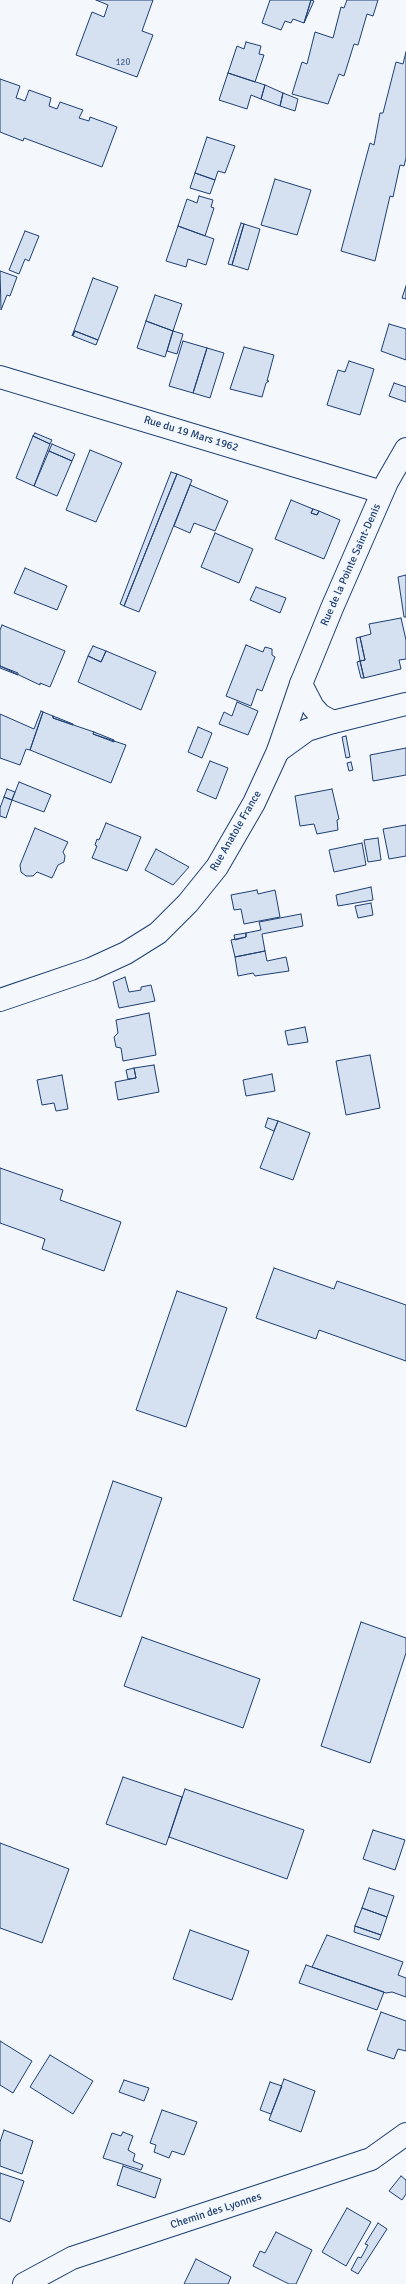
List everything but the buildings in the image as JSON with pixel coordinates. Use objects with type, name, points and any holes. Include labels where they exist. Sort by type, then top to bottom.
[{"type":"street","name":"Rue du 19 Mars 1962","points":[[0,377],[382,492]]},
{"type":"street","name":"Rue de la Pointe Saint-Denis","points":[[278,751],[301,684],[382,492],[406,449]]},
{"type":"street","points":[[301,684],[313,707],[320,715],[333,722]]},
{"type":"street","name":"Rue Anatole France","points":[[0,1000],[91,969],[126,953],[158,933],[188,902],[217,867],[254,803],[278,751],[307,730],[406,704]]},
{"type":"street","name":"Chemin des Lyonnes","points":[[24,2284],[72,2258],[371,2159],[406,2134]]}]
